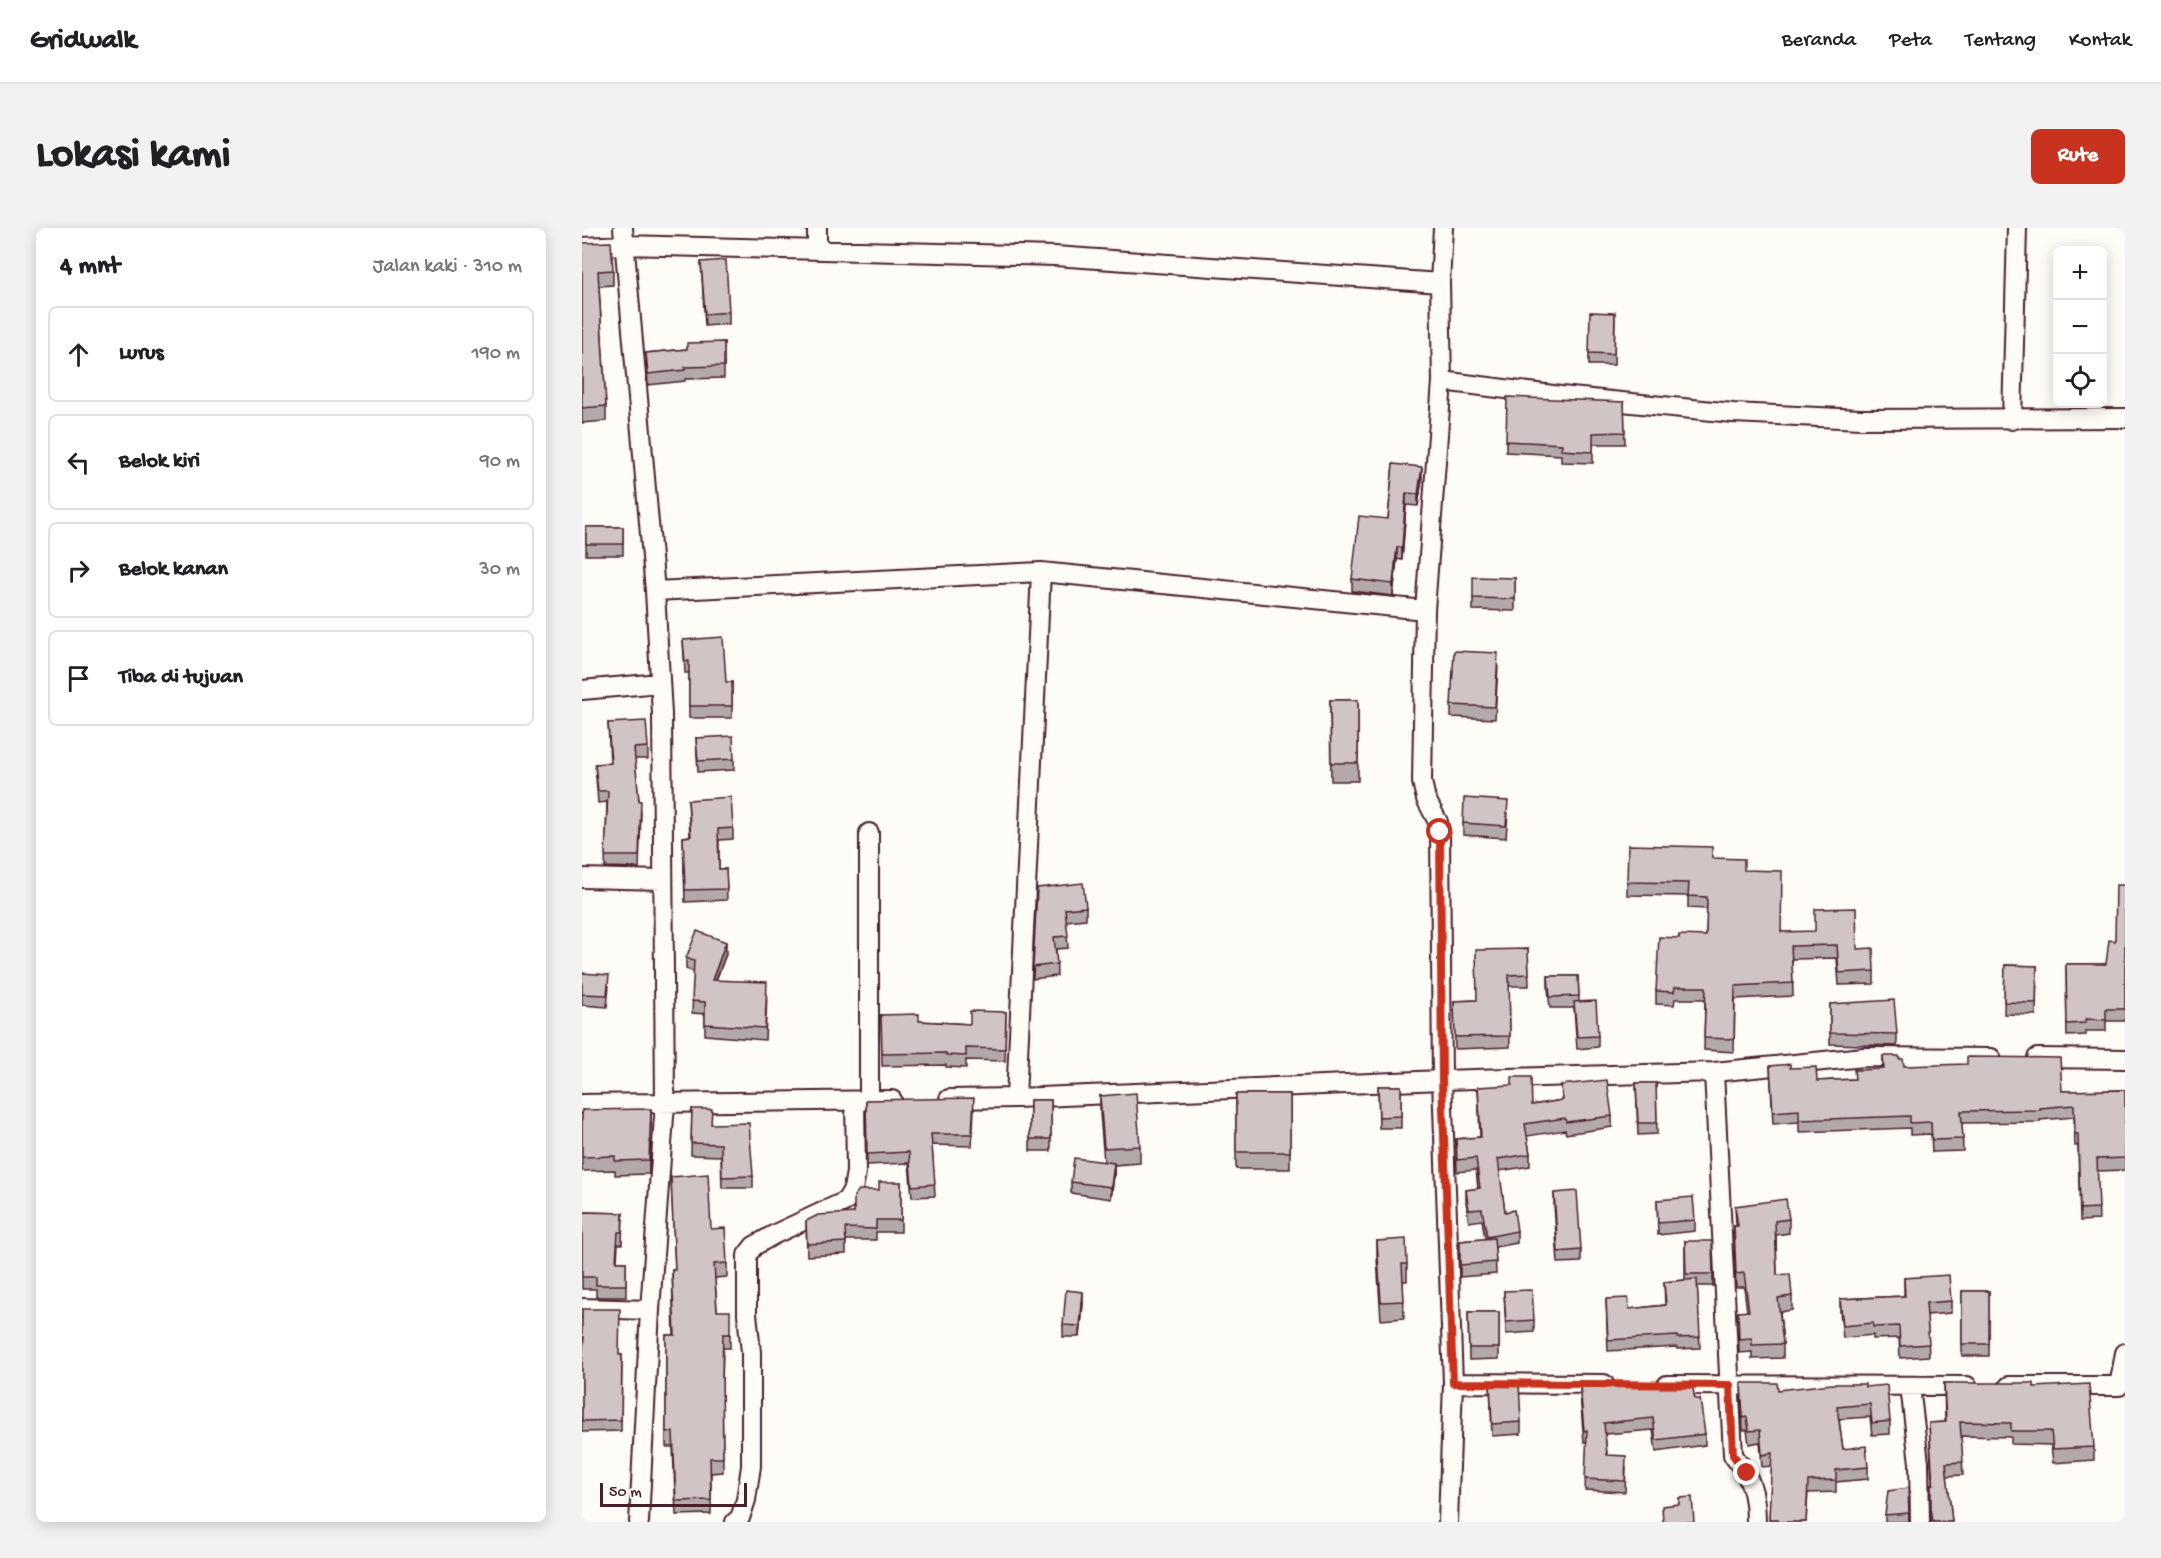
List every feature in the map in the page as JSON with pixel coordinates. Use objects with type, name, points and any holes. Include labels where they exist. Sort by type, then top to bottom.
[{"type":"street","points":[[817,228],[817,250]]},
{"type":"street","points":[[1443,228],[1440,282],[1442,381],[1425,610],[1422,782],[1426,799],[1438,822],[1440,832],[1442,1080],[1453,1383],[1448,1522]]},
{"type":"street","points":[[2012,420],[2017,228]]},
{"type":"street","points":[[623,236],[655,591],[660,682],[663,880],[665,1103],[650,1310],[639,1522]]},
{"type":"street","points":[[582,247],[623,236],[817,250],[1055,256],[1440,282]]},
{"type":"street","points":[[1442,381],[1561,396],[1733,413],[1861,419],[2125,418]]},
{"type":"street","points":[[655,591],[1041,572],[1425,610]]},
{"type":"street","points":[[1016,1098],[1041,572]]},
{"type":"street","points":[[582,690],[660,682]]},
{"type":"street","points":[[735,1522],[740,1518],[747,1500],[751,1466],[751,1352],[747,1314],[747,1255],[754,1246],[775,1234],[846,1201],[853,1189],[862,1100],[869,833]]},
{"type":"street","points":[[582,878],[663,880]]},
{"type":"street","points":[[937,1100],[1442,1080],[1714,1072],[1864,1056],[2125,1059]]},
{"type":"street","points":[[1714,1072],[1733,1455],[1747,1473],[1756,1500],[1756,1522]]},
{"type":"street","points":[[582,1104],[914,1100]]},
{"type":"street","points":[[582,1308],[650,1310]]},
{"type":"street","points":[[1649,1385],[2122,1386],[2125,1353]]},
{"type":"street","points":[[1453,1383],[1626,1385]]},
{"type":"street","points":[[1910,1386],[1919,1463],[1920,1522]]},
{"type":"building","points":[[611,242],[613,270],[598,271],[606,406],[582,408],[582,243]]},
{"type":"building","points":[[726,260],[729,312],[705,314],[701,262]]},
{"type":"building","points":[[1590,312],[1615,313],[1614,354],[1589,353]]},
{"type":"building","points":[[724,342],[724,366],[685,367],[685,370],[648,374],[646,353],[687,349],[687,343]]},
{"type":"building","points":[[1507,397],[1624,402],[1625,432],[1593,433],[1593,452],[1561,450],[1562,444],[1506,441]]},
{"type":"building","points":[[1393,464],[1422,467],[1418,494],[1406,493],[1402,548],[1397,547],[1393,584],[1352,579],[1359,516],[1388,519]]},
{"type":"building","points":[[586,527],[623,527],[623,544],[586,544]]},
{"type":"building","points":[[1473,577],[1515,578],[1515,599],[1473,598]]},
{"type":"building","points":[[723,637],[726,682],[732,682],[732,706],[689,706],[689,661],[685,662],[683,640]]},
{"type":"building","points":[[1454,651],[1498,653],[1495,707],[1451,705]]},
{"type":"building","points":[[1330,700],[1358,700],[1358,763],[1331,763]]},
{"type":"building","points":[[646,721],[648,747],[634,748],[639,801],[641,801],[639,856],[605,856],[608,791],[598,791],[595,764],[611,763],[608,723]]},
{"type":"building","points":[[733,736],[734,759],[698,761],[696,738]]},
{"type":"building","points":[[731,797],[733,828],[718,829],[719,869],[726,869],[727,889],[685,890],[683,837],[691,836],[688,800]]},
{"type":"building","points":[[1464,798],[1508,801],[1506,826],[1463,823]]},
{"type":"building","points":[[1628,845],[1712,847],[1712,858],[1744,859],[1744,870],[1782,871],[1781,932],[1815,931],[1815,909],[1856,908],[1857,949],[1873,948],[1874,971],[1839,973],[1837,945],[1791,946],[1793,983],[1735,986],[1734,1039],[1704,1038],[1706,987],[1675,987],[1674,992],[1656,991],[1659,937],[1706,936],[1707,897],[1688,896],[1689,883],[1627,882]]},
{"type":"building","points":[[1083,883],[1086,907],[1065,909],[1068,936],[1054,937],[1057,964],[1033,967],[1037,888]]},
{"type":"building","points":[[2116,885],[2125,885],[2125,1009],[2106,1009],[2106,1020],[2086,1019],[2086,1023],[2067,1024],[2066,964],[2106,964],[2109,940],[2115,941]]},
{"type":"building","points":[[697,931],[726,942],[712,980],[767,982],[765,1028],[705,1024],[705,1002],[692,1001],[694,961],[686,958]]},
{"type":"building","points":[[1528,949],[1529,974],[1509,975],[1510,1036],[1455,1037],[1454,1001],[1477,1000],[1476,950]]},
{"type":"building","points":[[2005,965],[2037,966],[2036,1003],[2004,1002]]},
{"type":"building","points":[[582,973],[609,975],[607,995],[582,994]]},
{"type":"building","points":[[1548,976],[1578,976],[1579,996],[1550,997]]},
{"type":"building","points":[[1894,1000],[1897,1034],[1830,1033],[1830,1004]]},
{"type":"building","points":[[1596,1001],[1598,1036],[1577,1037],[1574,1002]]},
{"type":"building","points":[[970,1011],[1006,1012],[1005,1049],[966,1048],[966,1056],[946,1055],[946,1053],[882,1054],[881,1015],[919,1014],[919,1021],[970,1024]]},
{"type":"building","points":[[1883,1056],[1899,1056],[1899,1059],[1903,1059],[1904,1066],[1967,1064],[1967,1057],[2060,1058],[2062,1091],[2125,1090],[2125,1158],[2097,1159],[2099,1208],[2080,1209],[2078,1134],[2075,1134],[2074,1105],[2040,1108],[2040,1110],[1961,1111],[1963,1139],[1932,1140],[1931,1122],[1910,1123],[1910,1116],[1799,1120],[1799,1110],[1773,1112],[1770,1066],[1790,1064],[1790,1068],[1816,1067],[1817,1081],[1855,1079],[1854,1070],[1884,1069]]},
{"type":"building","points":[[1512,1077],[1531,1077],[1532,1105],[1563,1100],[1561,1085],[1607,1080],[1612,1116],[1566,1122],[1565,1118],[1525,1124],[1530,1154],[1498,1159],[1505,1212],[1514,1210],[1517,1231],[1487,1237],[1482,1209],[1469,1210],[1466,1190],[1480,1188],[1476,1158],[1457,1160],[1456,1139],[1481,1137],[1478,1087],[1512,1085]]},
{"type":"building","points":[[1636,1083],[1656,1083],[1657,1123],[1638,1123]]},
{"type":"building","points":[[1378,1086],[1401,1086],[1401,1116],[1379,1117]]},
{"type":"building","points":[[1136,1093],[1140,1146],[1104,1148],[1100,1096]]},
{"type":"building","points":[[1236,1094],[1290,1094],[1290,1152],[1236,1152]]},
{"type":"building","points":[[974,1098],[972,1134],[931,1134],[935,1184],[912,1186],[909,1152],[867,1154],[866,1100]]},
{"type":"building","points":[[1030,1100],[1051,1100],[1051,1139],[1030,1139]]},
{"type":"building","points":[[651,1109],[649,1160],[615,1161],[615,1156],[582,1157],[582,1110]]},
{"type":"building","points":[[692,1109],[712,1109],[711,1124],[749,1123],[753,1176],[722,1177],[721,1144],[691,1143]]},
{"type":"building","points":[[1074,1158],[1114,1163],[1111,1187],[1071,1182]]},
{"type":"building","points":[[708,1174],[711,1229],[725,1228],[727,1263],[714,1264],[717,1311],[730,1311],[730,1334],[723,1334],[723,1458],[710,1458],[711,1500],[676,1501],[673,1432],[666,1432],[666,1335],[675,1335],[671,1177]]},
{"type":"building","points":[[879,1182],[901,1182],[901,1220],[876,1220],[876,1229],[845,1228],[846,1242],[807,1244],[806,1221],[818,1215],[854,1213],[854,1196],[859,1190],[879,1190]]},
{"type":"building","points":[[1577,1191],[1581,1250],[1558,1252],[1554,1193]]},
{"type":"building","points":[[1693,1197],[1695,1220],[1658,1223],[1657,1200]]},
{"type":"building","points":[[1786,1199],[1789,1219],[1775,1221],[1777,1275],[1790,1274],[1792,1296],[1778,1298],[1783,1344],[1752,1345],[1752,1338],[1739,1339],[1738,1312],[1749,1311],[1744,1273],[1736,1274],[1734,1226],[1738,1226],[1735,1206]]},
{"type":"building","points":[[582,1212],[623,1213],[622,1232],[618,1232],[616,1262],[626,1262],[626,1285],[596,1285],[596,1277],[582,1277]]},
{"type":"building","points":[[1494,1238],[1496,1262],[1460,1265],[1460,1241]]},
{"type":"building","points":[[1406,1239],[1407,1264],[1402,1264],[1404,1301],[1381,1302],[1377,1241]]},
{"type":"building","points":[[1685,1241],[1712,1241],[1713,1274],[1686,1274]]},
{"type":"building","points":[[1949,1275],[1951,1301],[1926,1303],[1929,1344],[1900,1346],[1899,1326],[1873,1327],[1873,1323],[1843,1326],[1840,1299],[1905,1296],[1904,1278]]},
{"type":"building","points":[[1697,1279],[1700,1337],[1608,1340],[1606,1299],[1628,1298],[1629,1309],[1666,1305],[1664,1282]]},
{"type":"building","points":[[1066,1290],[1083,1292],[1080,1326],[1063,1325]]},
{"type":"building","points":[[1532,1290],[1534,1320],[1506,1322],[1504,1291]]},
{"type":"building","points":[[1962,1291],[1989,1291],[1989,1344],[1962,1344]]},
{"type":"building","points":[[582,1309],[620,1309],[621,1420],[582,1421],[584,1337],[582,1337]]},
{"type":"building","points":[[1468,1312],[1499,1312],[1499,1348],[1469,1348]]},
{"type":"building","points":[[1490,1383],[1519,1383],[1521,1422],[1492,1424]]},
{"type":"building","points":[[1741,1383],[1777,1383],[1778,1390],[1832,1384],[1865,1384],[1865,1387],[1887,1385],[1890,1421],[1872,1423],[1870,1404],[1837,1407],[1843,1449],[1866,1446],[1868,1467],[1836,1470],[1836,1480],[1808,1481],[1806,1522],[1778,1522],[1778,1519],[1769,1519],[1772,1453],[1762,1455],[1760,1430],[1749,1431],[1747,1417],[1743,1418]]},
{"type":"building","points":[[1944,1383],[2034,1383],[2034,1387],[2089,1384],[2094,1447],[2053,1449],[2051,1431],[2011,1431],[2011,1423],[1960,1422],[1963,1462],[1946,1463],[1952,1522],[1933,1522],[1929,1423],[1946,1422]]},
{"type":"building","points":[[1580,1384],[1692,1384],[1695,1399],[1700,1399],[1705,1434],[1656,1440],[1653,1418],[1604,1423],[1607,1455],[1626,1456],[1625,1481],[1585,1479],[1587,1430],[1584,1431]]},
{"type":"building","points":[[1908,1488],[1909,1513],[1885,1515],[1888,1491]]},
{"type":"building","points":[[1692,1497],[1694,1522],[1663,1522],[1662,1506],[1679,1504],[1679,1498]]},
{"type":"route","points":[[1440,832],[1442,1080],[1453,1383],[1730,1385],[1733,1455],[1747,1473]]}]
